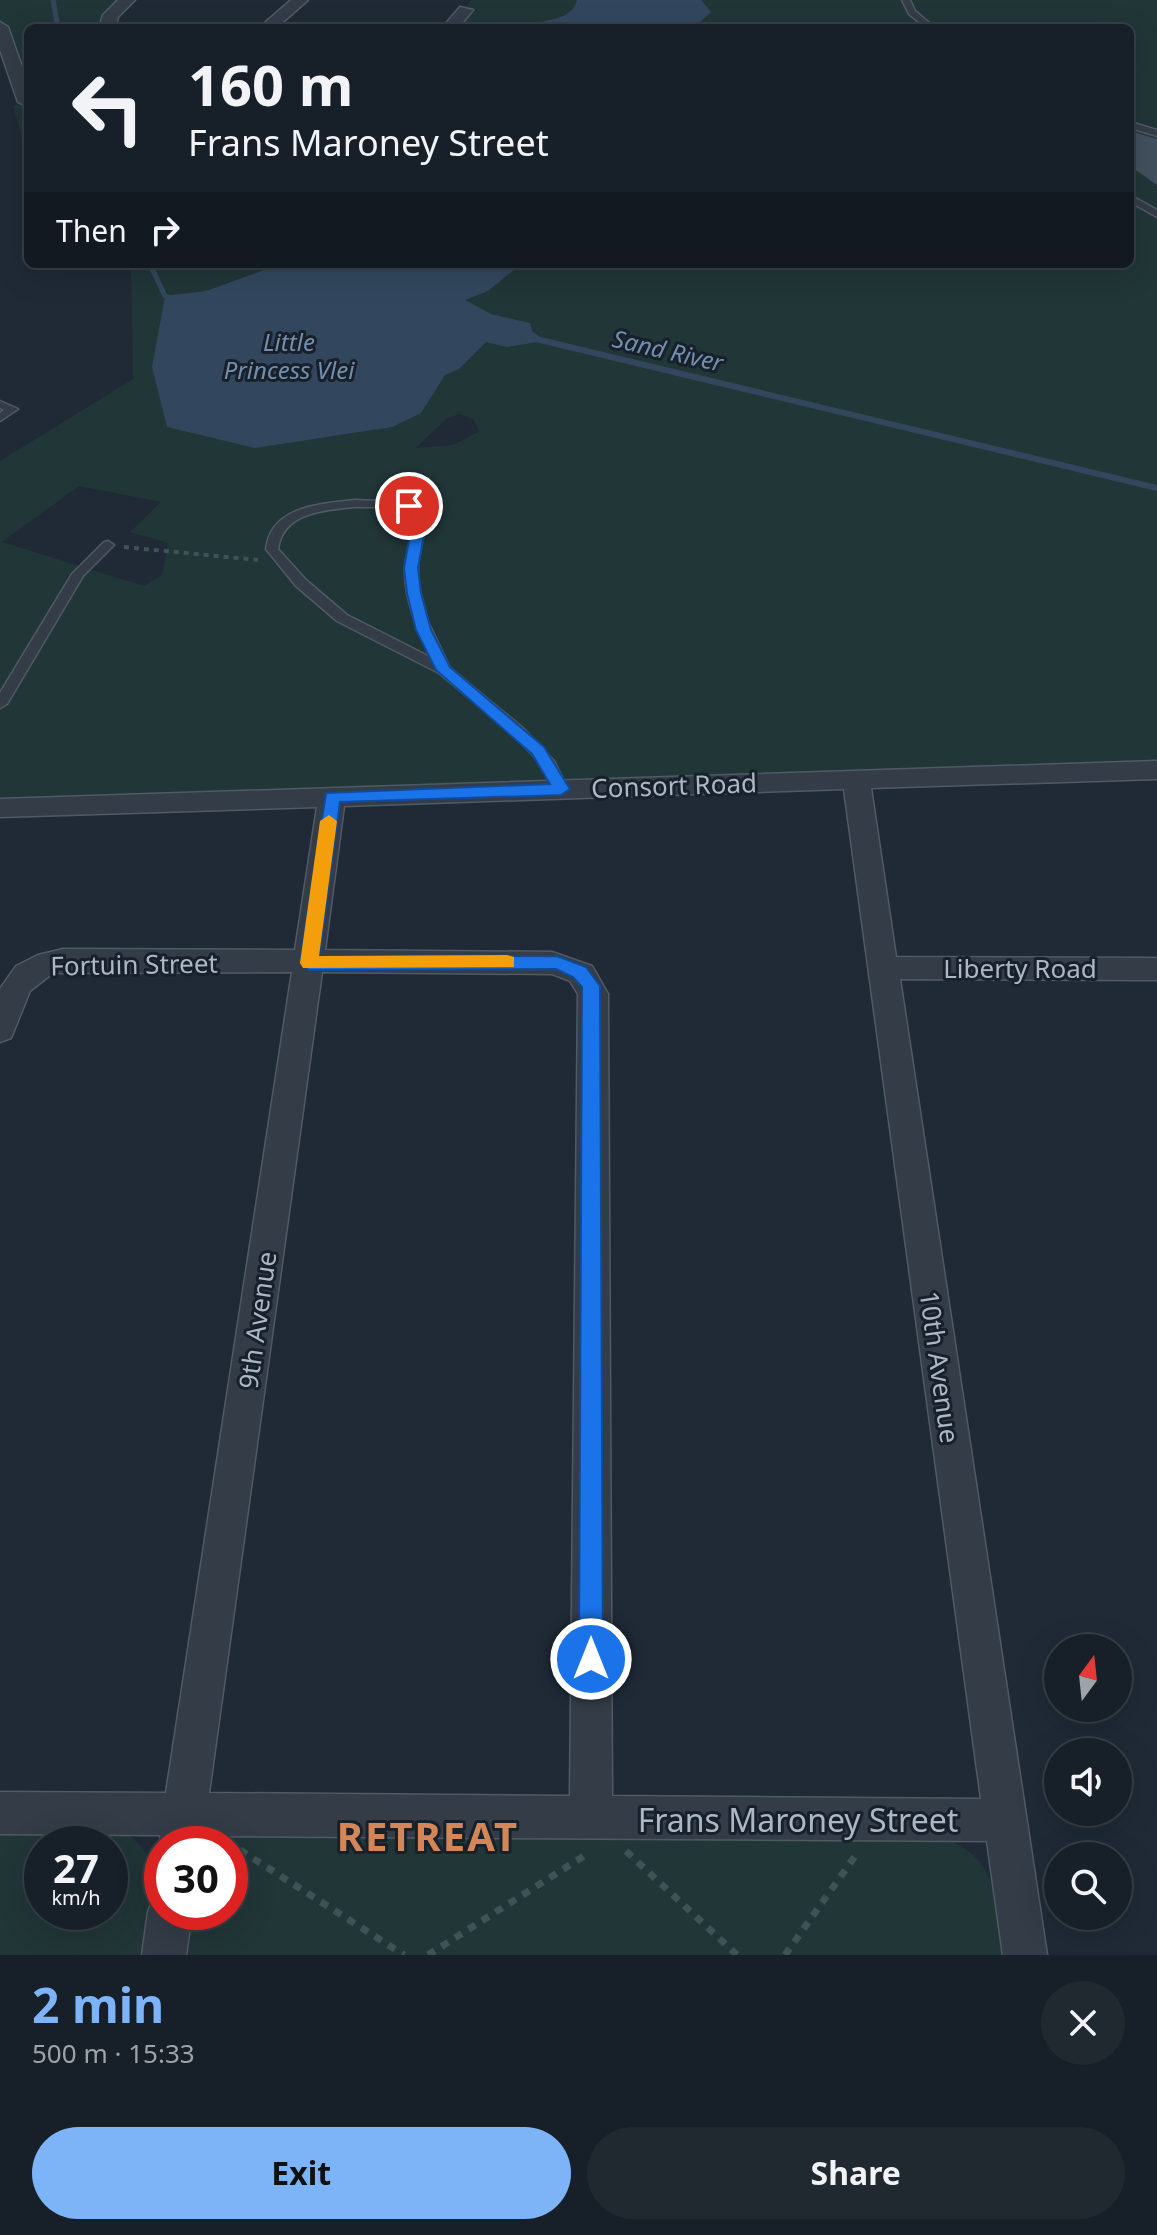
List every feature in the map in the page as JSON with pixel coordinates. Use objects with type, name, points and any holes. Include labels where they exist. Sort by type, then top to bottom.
[{"type":"street","points":[[108,24],[111,15],[127,0]]},
{"type":"street","points":[[272,24],[300,0]]},
{"type":"street","points":[[453,24],[465,10]]},
{"type":"street","points":[[0,27],[24,96]]},
{"type":"street","name":"Consort Road","points":[[0,808],[1157,770]]},
{"type":"street","name":"10th Avenue","points":[[856,779],[1025,1955]]},
{"type":"street","name":"9th Avenue","points":[[182,1826],[332,797]]},
{"type":"street","name":"Fortuin Street","points":[[0,1030],[17,982],[45,963],[63,960],[309,963]]},
{"type":"street","points":[[309,963],[557,963],[580,972],[591,986],[591,1817]]},
{"type":"street","name":"Liberty Road","points":[[882,968],[1157,969]]},
{"type":"street","points":[[0,1813],[148,1826]]},
{"type":"street","name":"Frans Maroney Street","points":[[248,1827],[591,1817],[1005,1820]]},
{"type":"street","points":[[164,1955],[167,1930]]},
{"type":"lane","points":[[906,0],[912,12],[926,24]]},
{"type":"lane","points":[[1134,126],[1157,133]]},
{"type":"lane","points":[[1134,200],[1157,214]]},
{"type":"lane","points":[[0,404],[12,409],[0,418]]},
{"type":"lane","points":[[444,670],[424,630],[414,593],[411,568],[420,518],[417,510],[388,503],[351,501],[300,516],[277,528],[272,535],[272,549],[318,600],[369,635],[444,670],[538,751],[561,789]]},
{"type":"lane","points":[[0,704],[78,574],[108,545]]},
{"type":"path","points":[[108,545],[283,562]]},
{"type":"path","points":[[428,1955],[584,1856],[591,1817]]},
{"type":"path","points":[[591,1817],[737,1955]]},
{"type":"path","points":[[785,1955],[882,1819]]},
{"type":"path","points":[[248,1855],[404,1955]]},
{"type":"green space","points":[[0,0],[119,0],[101,18],[99,24],[24,24],[24,99],[0,27]]},
{"type":"green space","points":[[471,0],[1157,0],[1157,762],[0,799],[0,461],[133,379],[131,268],[1134,268],[1134,24],[453,24]],"holes":[[[459,414],[473,419],[480,431],[453,445],[416,448],[446,419]],[[79,486],[161,502],[130,532],[168,543],[162,575],[144,586],[2,542]]]},
{"type":"green space","points":[[24,102],[24,145],[13,106]]},
{"type":"green space","points":[[0,1830],[24,1831],[24,1930],[128,1930],[128,1835],[141,1846],[144,1852],[144,1930],[148,1930],[143,1955],[0,1955]]},
{"type":"green space","points":[[248,1833],[939,1838],[973,1855],[984,1868],[997,1900],[1005,1955],[182,1955],[185,1930],[248,1930]]},
{"type":"water","points":[[577,0],[701,0],[711,12],[698,24],[537,24],[564,16]]},
{"type":"water","name":"Little Princess Vlei","points":[[270,268],[516,268],[488,291],[465,300],[491,314],[530,323],[532,331],[545,341],[507,347],[486,342],[459,369],[445,375],[421,413],[392,427],[255,448],[167,427],[152,367],[165,296],[206,291]]},
{"type":"building","points":[[1134,132],[1157,139],[1157,185],[1134,169]]},
{"type":"waterway","points":[[53,0],[57,24]]},
{"type":"waterway","points":[[152,268],[165,296],[172,299]]},
{"type":"waterway","name":"Sand River","points":[[536,339],[1157,488]]},
{"type":"slow traffic","points":[[329,821],[309,963],[507,962]]},
{"type":"district","name":"RETREAT","points":[[428,1835]]},
{"type":"route","points":[[409,506],[419,512],[420,518],[411,568],[418,613],[444,670],[538,751],[549,764],[561,789],[332,797],[309,963],[557,963],[580,972],[591,986],[591,1659]]}]
